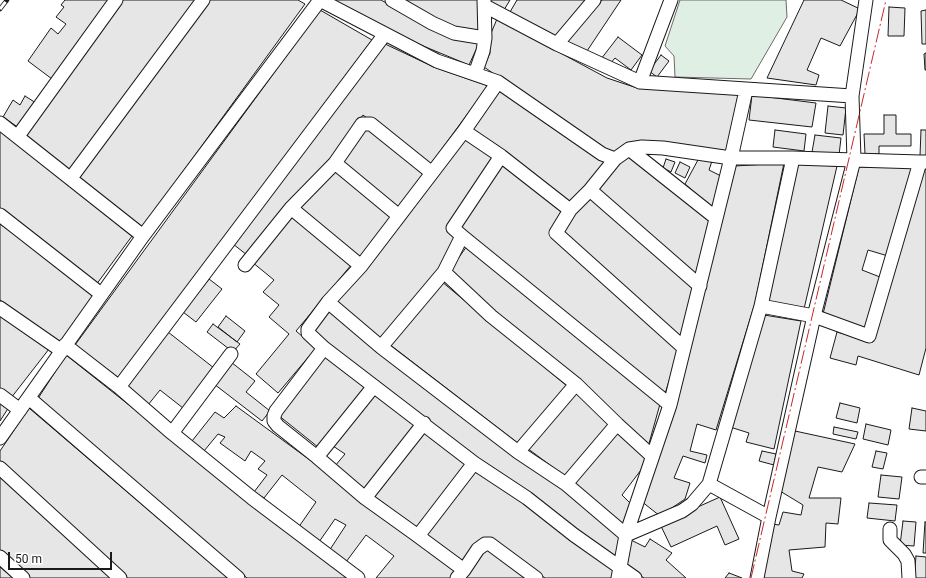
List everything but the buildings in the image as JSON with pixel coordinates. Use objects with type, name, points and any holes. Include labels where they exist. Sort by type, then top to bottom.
[{"type":"street","points":[[18,136],[116,0]]},
{"type":"street","points":[[71,178],[204,0]]},
{"type":"street","points":[[0,438],[143,236],[320,0],[437,60],[498,82],[602,154],[615,159]]},
{"type":"street","points":[[392,0],[432,23],[454,33],[485,38]]},
{"type":"street","points":[[557,44],[594,0]]},
{"type":"street","points":[[640,82],[671,0]]},
{"type":"street","points":[[757,578],[769,517],[814,316],[854,160],[852,96],[866,0]]},
{"type":"street","points":[[475,74],[483,51],[485,38],[485,3],[557,44],[640,82],[852,96]]},
{"type":"street","points":[[119,387],[385,34]]},
{"type":"street","points":[[498,82],[464,131],[400,216],[361,266],[328,302],[308,329],[308,333],[324,348],[474,463],[527,498],[619,573],[635,578]]},
{"type":"street","points":[[619,573],[626,535],[670,405],[731,158],[746,90]]},
{"type":"street","points":[[0,123],[143,236]]},
{"type":"street","points":[[245,265],[291,208],[335,163],[359,128],[367,123],[371,124],[432,173]]},
{"type":"street","points":[[464,131],[501,156],[570,210]]},
{"type":"street","points":[[684,348],[556,233],[570,210],[590,190],[615,159],[629,149],[663,148],[731,158],[793,158],[923,162],[869,336],[814,316],[761,306]]},
{"type":"street","points":[[629,149],[716,218]]},
{"type":"street","points":[[501,156],[453,228],[670,405]]},
{"type":"street","points":[[626,535],[682,511],[692,504],[709,484],[761,306],[793,158]]},
{"type":"street","points":[[335,163],[400,216]]},
{"type":"street","points":[[590,190],[700,286]]},
{"type":"street","points":[[291,208],[361,266]]},
{"type":"street","points":[[0,216],[101,294]]},
{"type":"street","points":[[381,347],[444,272],[462,236]]},
{"type":"street","points":[[444,272],[491,316],[576,384],[652,456]]},
{"type":"street","points":[[328,302],[381,347],[518,452],[566,484],[626,535]]},
{"type":"street","points":[[0,308],[64,348],[119,387],[172,433],[252,498],[358,578]]},
{"type":"street","points":[[324,348],[274,416],[278,426],[365,498],[418,536],[460,574],[478,549],[485,544],[490,544],[536,578]]},
{"type":"street","points":[[172,433],[231,354]]},
{"type":"street","points":[[518,452],[576,384]]},
{"type":"street","points":[[317,457],[374,386]]},
{"type":"street","points":[[0,395],[20,410]]},
{"type":"street","points":[[28,398],[238,578]]},
{"type":"street","points":[[365,498],[424,424]]},
{"type":"street","points":[[566,484],[617,424]]},
{"type":"street","points":[[418,536],[474,463]]},
{"type":"street","points":[[0,468],[120,578]]},
{"type":"street","points":[[709,484],[769,517]]},
{"type":"street","points":[[890,529],[890,540],[904,554],[908,561],[909,578]]},
{"type":"street","points":[[0,557],[23,578]]},
{"type":"green space","points":[[680,0],[786,0],[787,17],[751,79],[675,77],[674,56],[665,46]]},
{"type":"railway","points":[[0,9],[7,0]]},
{"type":"power","points":[[751,578],[886,0]]}]
